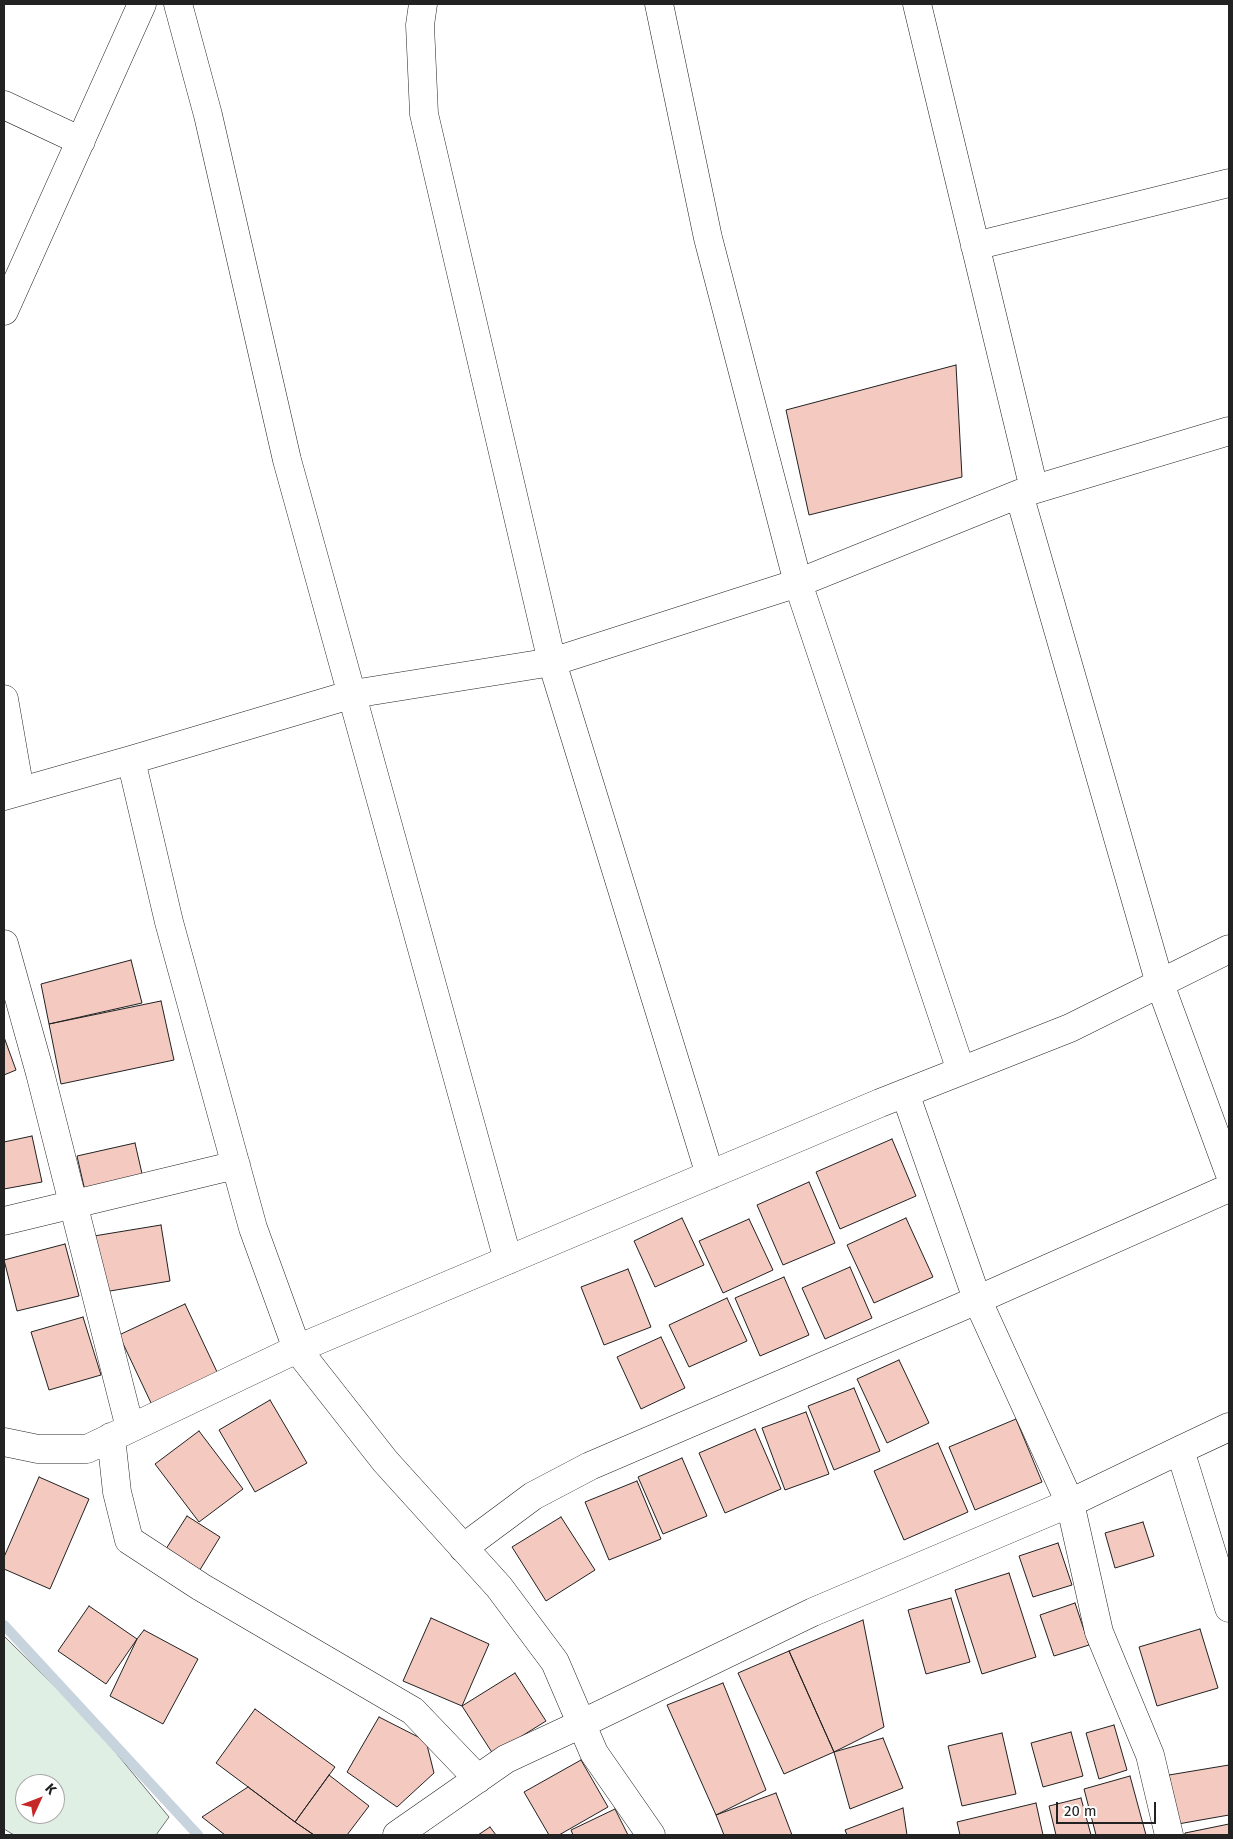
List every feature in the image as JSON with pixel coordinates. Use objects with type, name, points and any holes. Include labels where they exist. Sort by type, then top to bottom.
[{"type":"street","points":[[4,312],[142,4]]},
{"type":"street","points":[[178,4],[208,115],[287,460],[508,1260]]},
{"type":"street","points":[[423,4],[420,25],[424,114],[552,662],[710,1175]]},
{"type":"street","points":[[659,4],[708,238],[798,583],[961,1071]]},
{"type":"street","points":[[917,4],[975,246],[1026,492],[1160,984],[1229,1172]]},
{"type":"street","points":[[4,105],[81,141]]},
{"type":"street","points":[[975,246],[1229,183]]},
{"type":"street","points":[[4,699],[12,794],[352,694],[552,662],[798,583],[1026,492],[1229,431]]},
{"type":"street","points":[[131,760],[170,922],[253,1228],[297,1349],[385,1461],[499,1587],[555,1662],[594,1753],[651,1835]]},
{"type":"street","points":[[4,944],[40,1073],[102,1313],[120,1433],[117,1492],[129,1540],[202,1587],[413,1711],[478,1779]]},
{"type":"street","points":[[4,1442],[38,1449],[87,1448],[297,1349],[905,1093],[1070,1028],[1229,949]]},
{"type":"street","points":[[905,1093],[977,1299],[1070,1504],[1099,1632],[1150,1755],[1169,1835]]},
{"type":"street","points":[[4,1221],[236,1165]]},
{"type":"street","points":[[464,1548],[533,1496],[590,1466],[1229,1188]]},
{"type":"street","points":[[397,1835],[506,1759],[813,1612],[1070,1504],[1229,1427]]},
{"type":"street","points":[[1180,1450],[1229,1608]]},
{"type":"green space","points":[[4,1636],[88,1719],[169,1817],[156,1835],[14,1835],[4,1829]]},
{"type":"building","points":[[956,365],[962,477],[809,515],[786,410]]},
{"type":"building","points":[[131,960],[142,1003],[49,1024],[41,984]]},
{"type":"building","points":[[161,1001],[174,1060],[61,1084],[49,1024]]},
{"type":"building","points":[[4,1037],[16,1070],[4,1075]]},
{"type":"building","points":[[32,1136],[42,1182],[4,1189],[4,1142]]},
{"type":"building","points":[[892,1139],[916,1196],[840,1229],[816,1172]]},
{"type":"building","points":[[135,1143],[143,1178],[85,1191],[77,1156]]},
{"type":"building","points":[[809,1182],[835,1243],[783,1265],[757,1205]]},
{"type":"building","points":[[682,1218],[704,1265],[655,1287],[634,1241]]},
{"type":"building","points":[[906,1218],[933,1277],[874,1303],[847,1245]]},
{"type":"building","points":[[749,1219],[773,1270],[723,1293],[699,1241]]},
{"type":"building","points":[[161,1225],[170,1281],[104,1292],[94,1236]]},
{"type":"building","points":[[65,1244],[79,1296],[17,1311],[4,1260]]},
{"type":"building","points":[[850,1267],[872,1318],[825,1339],[802,1288]]},
{"type":"building","points":[[628,1269],[651,1327],[604,1345],[581,1287]]},
{"type":"building","points":[[784,1277],[809,1335],[760,1356],[735,1298]]},
{"type":"building","points":[[727,1298],[747,1341],[689,1367],[669,1325]]},
{"type":"building","points":[[185,1304],[218,1374],[152,1405],[119,1335]]},
{"type":"building","points":[[83,1317],[101,1375],[49,1390],[31,1332]]},
{"type":"building","points":[[661,1337],[685,1388],[641,1409],[617,1357]]},
{"type":"building","points":[[899,1360],[929,1423],[887,1443],[857,1379]]},
{"type":"building","points":[[854,1388],[880,1451],[834,1470],[808,1406]]},
{"type":"building","points":[[270,1400],[307,1463],[255,1492],[219,1430]]},
{"type":"building","points":[[806,1412],[829,1474],[785,1490],[762,1428]]},
{"type":"building","points":[[1016,1419],[1042,1482],[975,1510],[949,1447]]},
{"type":"building","points":[[755,1429],[781,1489],[725,1513],[699,1453]]},
{"type":"building","points":[[199,1431],[243,1489],[199,1522],[155,1464]]},
{"type":"building","points":[[938,1443],[968,1512],[904,1540],[874,1471]]},
{"type":"building","points":[[682,1458],[707,1516],[663,1534],[638,1477]]},
{"type":"building","points":[[39,1477],[89,1499],[50,1589],[4,1569],[4,1557]]},
{"type":"building","points":[[637,1481],[661,1539],[609,1560],[585,1502]]},
{"type":"building","points":[[187,1516],[220,1537],[198,1573],[164,1552]]},
{"type":"building","points":[[561,1517],[595,1570],[546,1601],[512,1547]]},
{"type":"building","points":[[1143,1522],[1154,1556],[1115,1568],[1105,1533]]},
{"type":"building","points":[[1058,1543],[1072,1585],[1033,1597],[1019,1556]]},
{"type":"building","points":[[1009,1573],[1036,1657],[982,1674],[955,1590]]},
{"type":"building","points":[[951,1598],[970,1662],[926,1674],[908,1610]]},
{"type":"building","points":[[1075,1603],[1089,1645],[1054,1656],[1040,1615]]},
{"type":"building","points":[[89,1606],[137,1639],[106,1684],[58,1651]]},
{"type":"building","points":[[431,1618],[489,1644],[462,1706],[403,1681]]},
{"type":"building","points":[[863,1620],[884,1727],[834,1752],[789,1651]]},
{"type":"building","points":[[1200,1629],[1218,1688],[1157,1706],[1139,1647]]},
{"type":"building","points":[[144,1630],[198,1659],[163,1724],[110,1696],[137,1639]]},
{"type":"building","points":[[789,1651],[834,1752],[784,1774],[738,1673]]},
{"type":"building","points":[[515,1673],[546,1721],[493,1754],[462,1706]]},
{"type":"building","points":[[723,1683],[766,1790],[716,1815],[667,1705]]},
{"type":"building","points":[[255,1709],[335,1767],[295,1822],[216,1763]]},
{"type":"building","points":[[379,1717],[426,1741],[434,1773],[397,1807],[347,1772]]},
{"type":"building","points":[[1114,1725],[1127,1770],[1099,1779],[1086,1733]]},
{"type":"building","points":[[1071,1732],[1083,1776],[1043,1787],[1031,1743]]},
{"type":"building","points":[[1002,1733],[1016,1794],[962,1806],[948,1746]]},
{"type":"building","points":[[883,1738],[903,1788],[850,1809],[834,1752]]},
{"type":"building","points":[[581,1760],[608,1807],[559,1835],[549,1835],[524,1792]]},
{"type":"building","points":[[1229,1765],[1229,1815],[1178,1824],[1169,1775]]},
{"type":"building","points":[[329,1775],[369,1806],[347,1835],[314,1835],[295,1822]]},
{"type":"building","points":[[1130,1776],[1146,1835],[1096,1835],[1084,1789]]},
{"type":"building","points":[[248,1787],[314,1835],[225,1835],[202,1817]]},
{"type":"building","points":[[776,1793],[792,1835],[724,1835],[716,1815]]},
{"type":"building","points":[[1081,1798],[1091,1835],[1056,1835],[1049,1806]]},
{"type":"building","points":[[1036,1803],[1043,1835],[960,1835],[957,1822]]},
{"type":"building","points":[[903,1808],[907,1835],[847,1835],[845,1830]]},
{"type":"building","points":[[615,1809],[628,1835],[573,1835],[571,1830]]},
{"type":"building","points":[[1229,1824],[1229,1835],[1185,1835],[1185,1833]]},
{"type":"building","points":[[490,1827],[496,1835],[478,1835]]},
{"type":"waterway","points":[[4,1625],[198,1835]]}]
